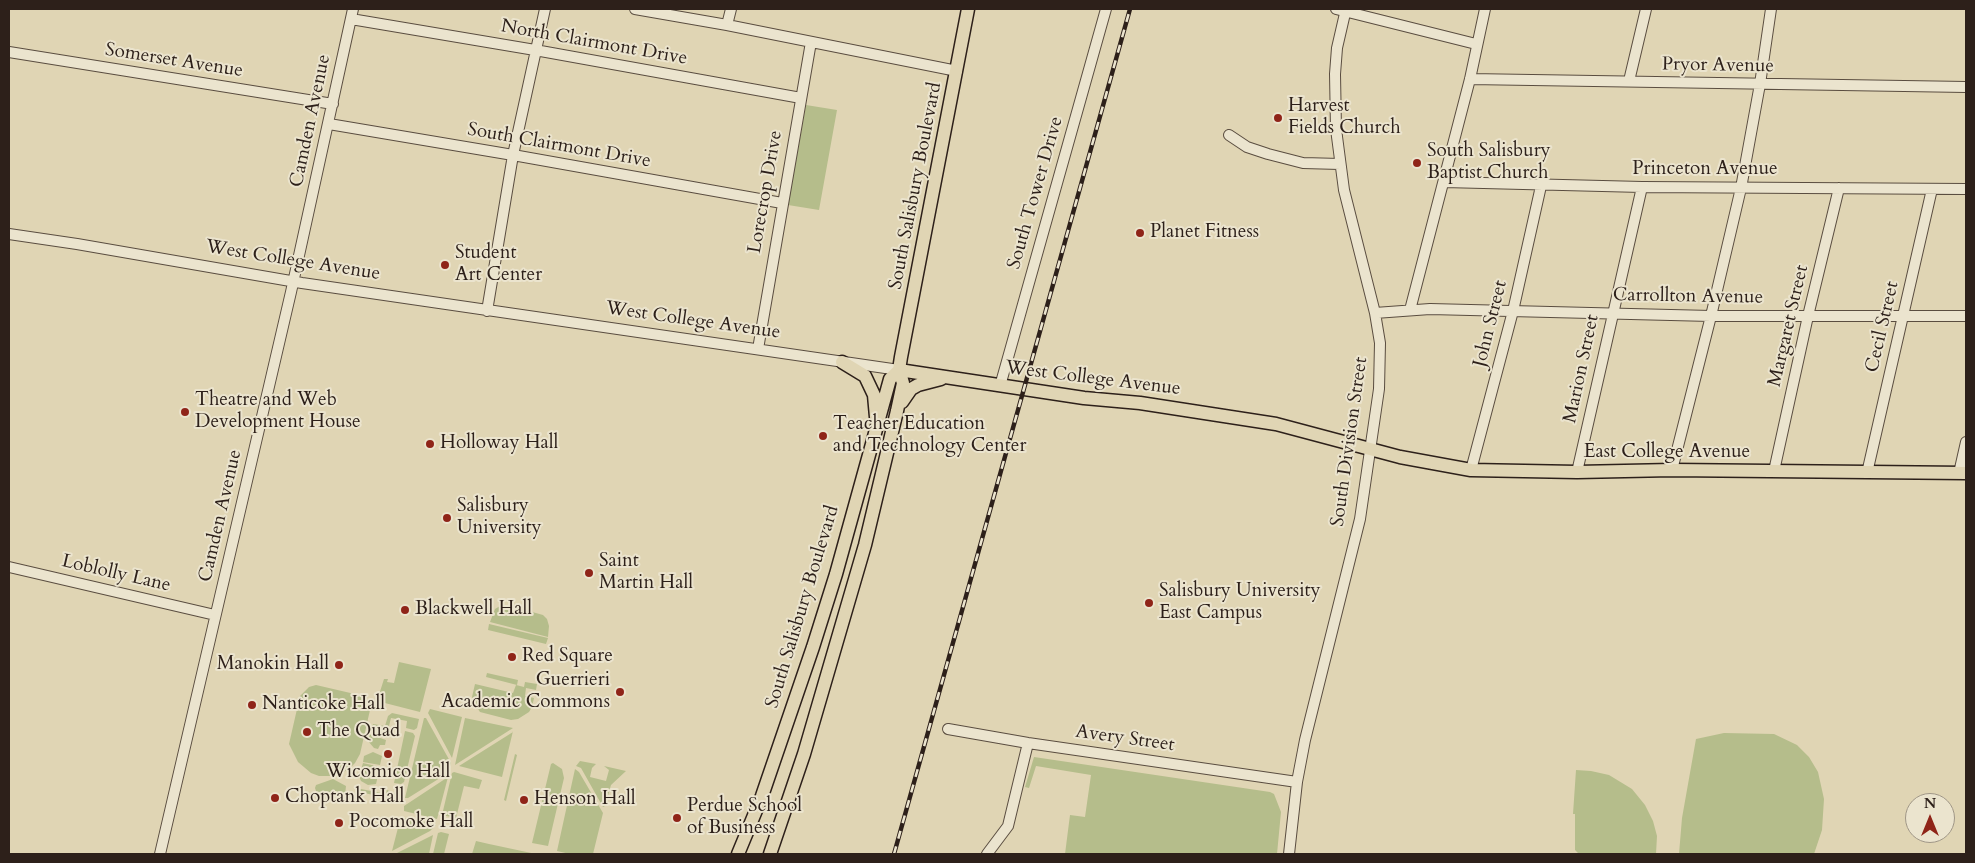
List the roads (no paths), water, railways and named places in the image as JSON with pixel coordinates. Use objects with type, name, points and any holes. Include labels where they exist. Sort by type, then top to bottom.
[{"type":"main road","name":"South Salisbury Boulevard","points":[[770,854],[804,754],[838,640],[865,545],[897,411],[903,383],[899,370],[968,9]]},
{"type":"main road","points":[[842,362],[865,376],[874,395],[877,426]]},
{"type":"main road","name":"South Salisbury Boulevard","points":[[738,854],[762,796],[813,648],[836,574],[890,379],[899,370]]},
{"type":"main road","name":"West College Avenue","points":[[899,370],[1000,386],[1084,398],[1140,403],[1276,424],[1371,448]]},
{"type":"main road","points":[[897,411],[906,393],[911,389],[918,385],[946,378]]},
{"type":"main road","name":"East College Avenue","points":[[1371,448],[1400,457],[1472,470],[1963,473]]},
{"type":"main road","points":[[836,574],[844,576],[845,583],[835,619],[838,640]]},
{"type":"street","points":[[487,310],[513,155],[544,9]]},
{"type":"street","points":[[635,9],[727,25],[957,71]]},
{"type":"street","points":[[727,25],[731,9]]},
{"type":"street","name":"South Tower Drive","points":[[1000,386],[1106,9]]},
{"type":"street","points":[[1375,313],[1410,310],[1470,79],[1485,9]]},
{"type":"street","points":[[1629,81],[1646,9]]},
{"type":"street","points":[[1672,470],[1741,188],[1760,84],[1771,9]]},
{"type":"street","points":[[1342,10],[1476,44]]},
{"type":"street","name":"South Division Street","points":[[1289,854],[1297,782],[1305,740],[1360,519],[1379,389],[1380,343],[1375,313],[1344,190],[1336,129],[1335,74],[1342,10]]},
{"type":"street","name":"North Clairmont Drive","points":[[352,14],[535,50],[801,98]]},
{"type":"street","name":"Camden Avenue","points":[[160,854],[294,282],[352,14]]},
{"type":"street","name":"Lorecrop Drive","points":[[758,349],[811,42]]},
{"type":"street","name":"Somerset Avenue","points":[[9,52],[333,104]]},
{"type":"street","name":"Pryor Avenue","points":[[1470,79],[1966,87]]},
{"type":"street","name":"South Clairmont Drive","points":[[329,124],[782,203]]},
{"type":"street","points":[[1229,135],[1247,147],[1268,154],[1303,163],[1340,164]]},
{"type":"street","name":"Princeton Avenue","points":[[1444,182],[1541,186],[1966,189]]},
{"type":"street","name":"John Street","points":[[1472,470],[1513,311],[1541,186]]},
{"type":"street","name":"Marion Street","points":[[1577,472],[1642,187]]},
{"type":"street","name":"Margaret Street","points":[[1774,471],[1808,316],[1839,188]]},
{"type":"street","name":"Cecil Street","points":[[1867,473],[1932,189]]},
{"type":"street","name":"West College Avenue","points":[[9,234],[294,282],[899,370]]},
{"type":"street","name":"Carrollton Avenue","points":[[1410,310],[1711,316],[1966,316]]},
{"type":"street","points":[[1963,473],[1966,442]]},
{"type":"street","name":"Loblolly Lane","points":[[9,567],[215,615]]},
{"type":"street","name":"Avery Street","points":[[948,729],[1028,743],[1297,782]]},
{"type":"street","points":[[987,854],[1008,826],[1028,743]]},
{"type":"railway","points":[[894,854],[1130,9]]},
{"type":"place","name":"Harvest Fields Church","points":[[1278,118]]},
{"type":"place","name":"South Salisbury Baptist Church","points":[[1417,163]]},
{"type":"place","name":"Planet Fitness","points":[[1140,233]]},
{"type":"place","name":"Student Art Center","points":[[445,265]]},
{"type":"place","name":"Theatre and Web Development House","points":[[185,412]]},
{"type":"place","name":"Teacher Education and Technology Center","points":[[823,436]]},
{"type":"place","name":"Holloway Hall","points":[[430,444]]},
{"type":"place","name":"Salisbury University","points":[[447,518]]},
{"type":"place","name":"Saint Martin Hall","points":[[589,573]]},
{"type":"place","name":"Salisbury University East Campus","points":[[1149,603]]},
{"type":"place","name":"Blackwell Hall","points":[[405,610]]},
{"type":"place","name":"Red Square","points":[[512,657]]},
{"type":"place","name":"Manokin Hall","points":[[339,665]]},
{"type":"place","name":"Guerrieri Academic Commons","points":[[620,692]]},
{"type":"place","name":"Nanticoke Hall","points":[[252,705]]},
{"type":"place","name":"The Quad","points":[[307,732]]},
{"type":"place","name":"Wicomico Hall","points":[[388,754]]},
{"type":"place","name":"Choptank Hall","points":[[275,798]]},
{"type":"place","name":"Henson Hall","points":[[524,800]]},
{"type":"place","name":"Perdue School of Business","points":[[677,818]]},
{"type":"place","name":"Pocomoke Hall","points":[[339,823]]}]
